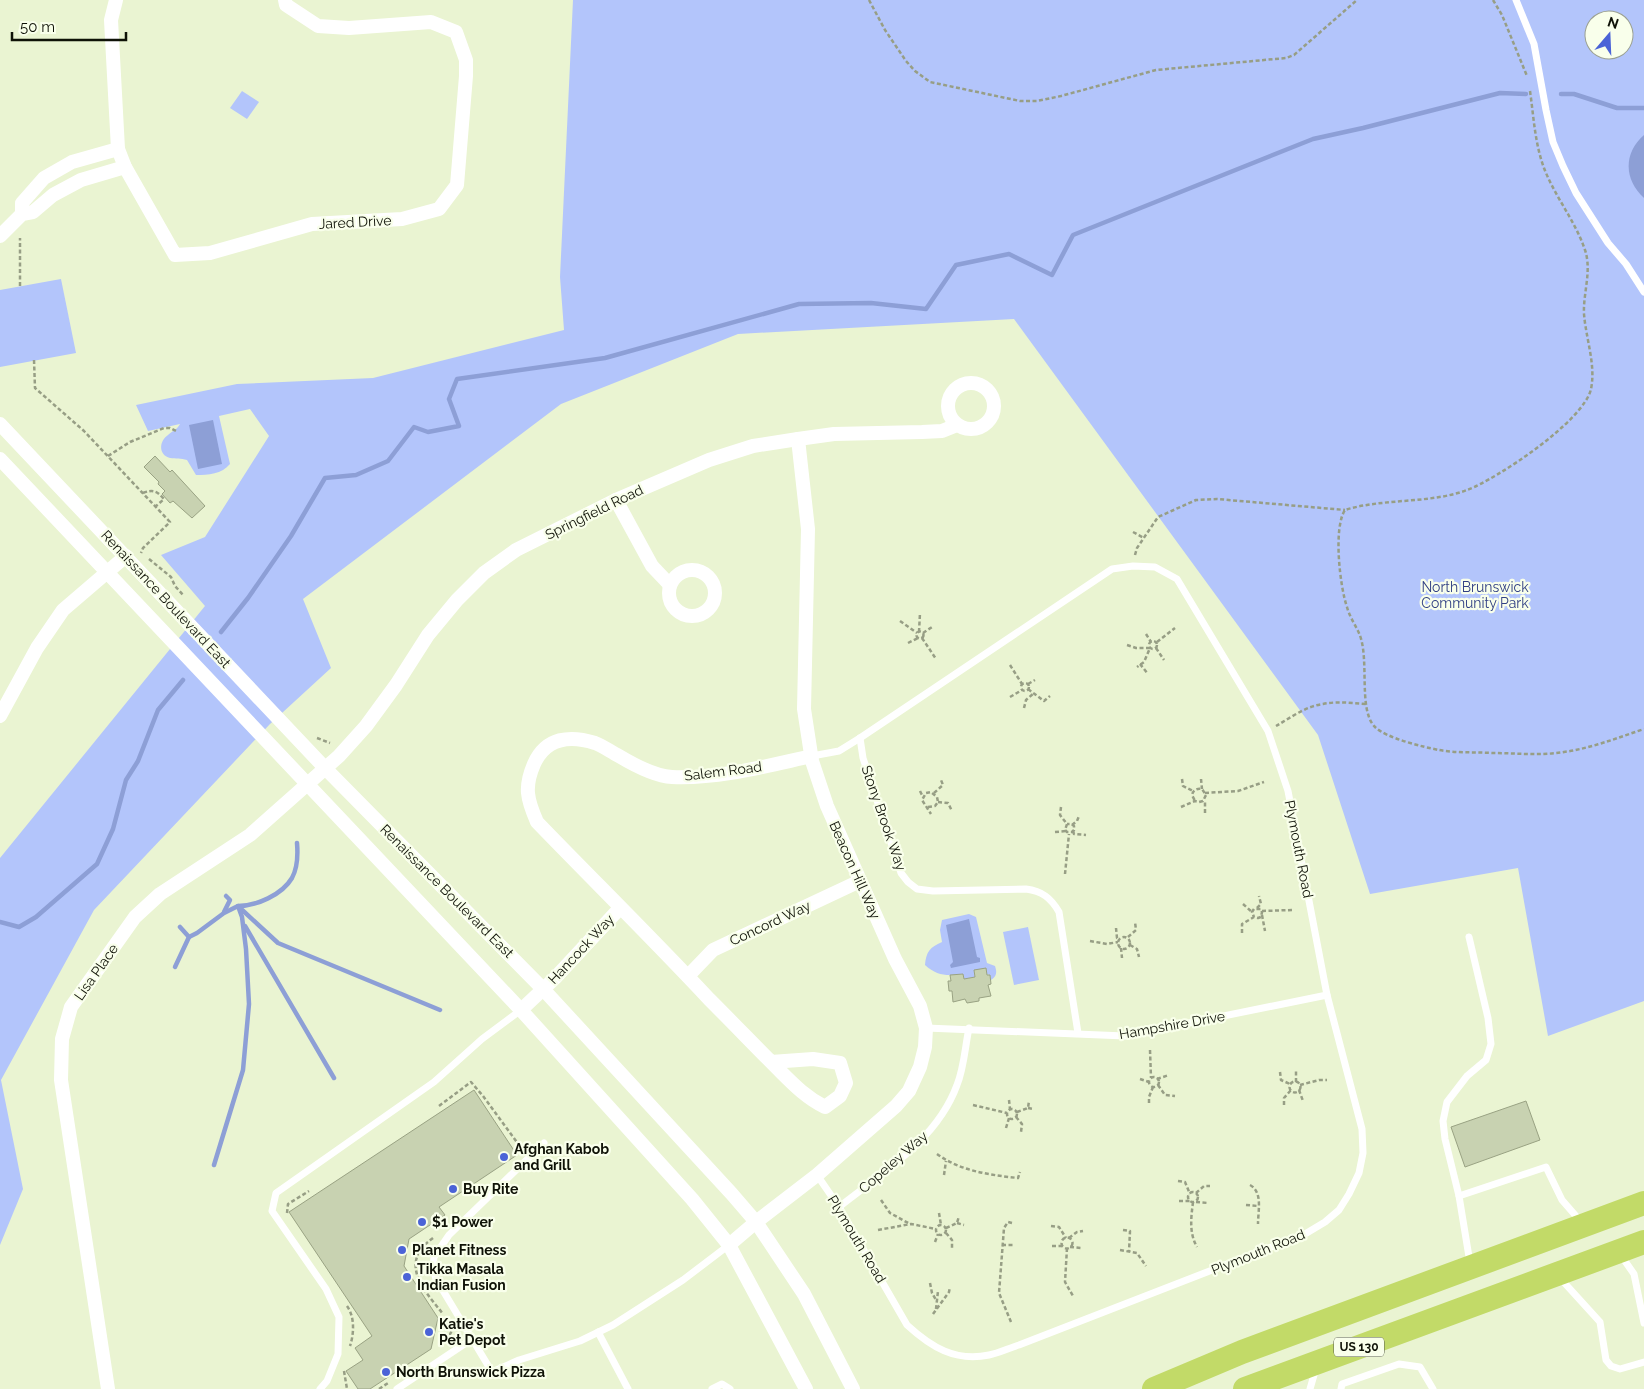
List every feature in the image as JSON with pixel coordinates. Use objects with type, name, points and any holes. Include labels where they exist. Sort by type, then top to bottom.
[{"type":"highway","name":"US 130","points":[[1154,1389],[1242,1352],[1644,1203]]},
{"type":"highway","name":"US 130","points":[[1263,1385],[1317,1362],[1644,1242]]},
{"type":"street","name":"Jared Drive","points":[[116,0],[111,20],[118,149],[125,167],[174,254],[210,253],[312,224],[402,219],[439,209],[457,185],[466,60],[456,32],[431,22],[349,28],[318,26],[286,5],[285,0]]},
{"type":"street","points":[[22,214],[22,203],[44,178],[72,162],[118,149]]},
{"type":"street","points":[[0,236],[22,214],[33,212],[53,195],[81,180],[125,167]]},
{"type":"street","name":"Renaissance Boulevard East","points":[[0,424],[325,768],[543,989],[731,1193],[756,1222],[804,1294],[853,1389]]},
{"type":"street","name":"Springfield Road","points":[[325,768],[366,726],[396,685],[428,634],[457,600],[484,573],[516,550],[616,500],[709,460],[753,446],[834,434],[942,431],[958,424]]},
{"type":"street","name":"Beacon Hill Way","points":[[729,1245],[817,1175],[896,1106],[909,1091],[920,1067],[925,1047],[926,1028],[920,1006],[895,959],[827,806],[812,756],[804,709],[808,529],[798,439]]},
{"type":"street","name":"Renaissance Boulevard East","points":[[0,459],[521,1010],[692,1199],[729,1245],[806,1389]]},
{"type":"street","points":[[616,500],[652,566],[670,585]]},
{"type":"street","points":[[0,716],[37,648],[63,610],[126,556]]},
{"type":"street","name":"Salem Road","points":[[771,1062],[813,1059],[840,1063],[846,1083],[840,1096],[825,1107],[810,1099],[771,1062],[538,822],[529,805],[526,790],[530,772],[537,757],[548,745],[562,739],[579,739],[597,744],[646,770],[670,777],[743,772],[812,756]]},
{"type":"street","name":"Lisa Place","points":[[108,1389],[61,1080],[62,1039],[71,1007],[135,918],[160,894],[250,835],[325,768]]},
{"type":"street","name":"Concord Way","points":[[688,976],[713,950],[860,881]]},
{"type":"street","name":"Hancock Way","points":[[521,1010],[620,908]]},
{"type":"lane","points":[[1516,0],[1534,44],[1551,134],[1563,166],[1576,193],[1608,243],[1626,264],[1644,292]]},
{"type":"lane","name":"Salem Road","points":[[812,756],[839,751],[860,738],[1112,570],[1134,566],[1155,567],[1177,579]]},
{"type":"lane","name":"Plymouth Road","points":[[817,1175],[839,1207],[907,1325],[924,1340],[942,1351],[963,1357],[988,1355],[1019,1345],[1305,1234],[1325,1222],[1338,1210],[1349,1194],[1359,1173],[1363,1153],[1362,1129],[1327,995],[1288,791],[1268,731],[1177,579]]},
{"type":"lane","name":"Stony Brook Way","points":[[860,738],[863,758],[901,873],[908,882],[917,889],[933,891],[1026,889],[1038,891],[1054,903],[1059,912],[1078,1033]]},
{"type":"lane","points":[[1469,937],[1488,1018],[1491,1044],[1486,1060],[1467,1076],[1447,1102],[1443,1121],[1471,1266]]},
{"type":"lane","name":"Hampshire Drive","points":[[926,1028],[969,1028],[1125,1036],[1327,995]]},
{"type":"lane","points":[[321,1388],[328,1381],[338,1354],[340,1317],[326,1289],[272,1211],[276,1193],[434,1082],[482,1039],[521,1010]]},
{"type":"lane","name":"Copeley Way","points":[[839,1207],[911,1150],[929,1132],[947,1107],[958,1084],[969,1028]]},
{"type":"lane","points":[[544,1143],[448,1235],[434,1257],[433,1268],[436,1279],[492,1372],[519,1360],[580,1341],[613,1325],[683,1280],[729,1245]]},
{"type":"lane","points":[[1459,1196],[1546,1167],[1562,1200],[1584,1225]]},
{"type":"lane","points":[[1619,1251],[1634,1274],[1644,1323]]},
{"type":"lane","points":[[1556,1274],[1600,1322],[1606,1360],[1611,1366],[1620,1370],[1644,1362]]},
{"type":"lane","points":[[598,1332],[628,1389]]},
{"type":"lane","points":[[397,1389],[472,1338]]},
{"type":"lane","points":[[1310,1389],[1317,1362]]},
{"type":"lane","points":[[1341,1389],[1342,1384],[1399,1364],[1420,1367],[1433,1389]]},
{"type":"lane","points":[[712,1389],[722,1384],[730,1389]]},
{"type":"path","points":[[869,0],[884,30],[915,72],[930,82],[1020,101],[1060,96],[1156,70],[1286,58],[1294,55],[1357,0]]},
{"type":"path","points":[[1493,0],[1502,15],[1528,79]]},
{"type":"path","points":[[1134,566],[1137,548],[1158,517],[1196,500],[1217,499],[1345,510],[1359,506],[1450,494],[1485,482],[1558,432],[1574,416],[1591,391],[1592,370],[1584,312],[1587,270],[1585,251],[1545,171],[1538,149],[1530,94]]},
{"type":"path","points":[[20,238],[20,286]]},
{"type":"path","points":[[34,360],[35,388],[84,430],[170,522],[142,548],[141,554],[144,554],[171,576],[175,586],[186,600]]},
{"type":"path","points":[[108,456],[130,442],[164,428],[176,431]]},
{"type":"path","points":[[143,493],[149,490],[158,492],[164,499],[155,507]]},
{"type":"path","points":[[1345,510],[1340,518],[1338,529],[1340,566],[1347,607],[1360,635],[1365,669],[1366,704],[1370,720],[1375,727],[1401,740],[1439,750],[1536,754],[1561,753],[1589,748],[1644,729]]},
{"type":"path","points":[[1133,532],[1144,538]]},
{"type":"path","points":[[918,638],[920,613]]},
{"type":"path","points":[[900,621],[923,633]]},
{"type":"path","points":[[932,627],[923,633],[922,638],[936,659]]},
{"type":"path","points":[[1151,642],[1156,642],[1175,628]]},
{"type":"path","points":[[1137,667],[1144,662],[1150,648],[1151,642],[1146,634]]},
{"type":"path","points":[[908,643],[922,638]]},
{"type":"path","points":[[1156,642],[1156,648],[1164,660]]},
{"type":"path","points":[[1127,645],[1136,648],[1156,648]]},
{"type":"path","points":[[1140,664],[1148,674]]},
{"type":"path","points":[[1010,665],[1022,684],[1022,690]]},
{"type":"path","points":[[1022,684],[1028,684],[1035,680]]},
{"type":"path","points":[[1028,684],[1028,689]]},
{"type":"path","points":[[1010,697],[1022,690],[1026,691],[1028,689]]},
{"type":"path","points":[[1028,689],[1044,701],[1050,696]]},
{"type":"path","points":[[1024,708],[1026,700],[1034,694]]},
{"type":"path","points":[[1268,731],[1321,704],[1333,702],[1366,704]]},
{"type":"path","points":[[317,738],[330,742]]},
{"type":"path","points":[[1182,779],[1183,786],[1193,791],[1202,789]]},
{"type":"path","points":[[1201,779],[1202,789],[1205,793],[1204,813]]},
{"type":"path","points":[[923,797],[926,793],[934,793],[943,785],[941,780]]},
{"type":"path","points":[[1205,793],[1238,791],[1264,782]]},
{"type":"path","points":[[920,790],[923,802],[931,814]]},
{"type":"path","points":[[1193,791],[1192,795],[1195,801]]},
{"type":"path","points":[[934,793],[938,802]]},
{"type":"path","points":[[1181,807],[1205,799]]},
{"type":"path","points":[[928,808],[935,806],[938,802]]},
{"type":"path","points":[[938,802],[948,803],[952,811]]},
{"type":"path","points":[[1061,807],[1060,815],[1066,824],[1065,829],[1068,832],[1065,874]]},
{"type":"path","points":[[1072,825],[1078,816]]},
{"type":"path","points":[[1066,824],[1072,825]]},
{"type":"path","points":[[1072,825],[1074,827],[1074,834],[1086,835]]},
{"type":"path","points":[[1055,832],[1073,831]]},
{"type":"path","points":[[1252,912],[1261,904],[1259,896]]},
{"type":"path","points":[[1243,904],[1252,912],[1254,917]]},
{"type":"path","points":[[1258,908],[1262,911],[1292,910]]},
{"type":"path","points":[[1262,911],[1265,931]]},
{"type":"path","points":[[1242,932],[1242,924],[1262,915]]},
{"type":"path","points":[[1090,941],[1107,944],[1118,941],[1123,936],[1128,937],[1136,930],[1135,922]]},
{"type":"path","points":[[1116,928],[1122,958]]},
{"type":"path","points":[[1128,937],[1130,945]]},
{"type":"path","points":[[1121,948],[1125,949],[1130,945]]},
{"type":"path","points":[[1130,945],[1138,949],[1139,957]]},
{"type":"path","points":[[1149,1082],[1151,1078],[1150,1050]]},
{"type":"path","points":[[1296,1071],[1296,1082]]},
{"type":"path","points":[[1280,1072],[1281,1080],[1290,1084],[1296,1082]]},
{"type":"path","points":[[1151,1078],[1157,1079],[1169,1075]]},
{"type":"path","points":[[1140,1079],[1149,1082],[1153,1087]]},
{"type":"path","points":[[1157,1079],[1158,1085],[1165,1095],[1175,1096]]},
{"type":"path","points":[[1300,1085],[1327,1080]]},
{"type":"path","points":[[1296,1082],[1300,1085]]},
{"type":"path","points":[[1290,1084],[1291,1090]]},
{"type":"path","points":[[1149,1103],[1153,1087],[1158,1085]]},
{"type":"path","points":[[1300,1085],[1299,1090],[1303,1101]]},
{"type":"path","points":[[1291,1090],[1294,1092],[1299,1090]]},
{"type":"path","points":[[1284,1105],[1284,1098],[1291,1090]]},
{"type":"path","points":[[1007,1113],[1010,1109],[1010,1100]]},
{"type":"path","points":[[1028,1108],[1029,1101]]},
{"type":"path","points":[[973,1105],[1007,1113]]},
{"type":"path","points":[[1017,1112],[1028,1108],[1034,1109]]},
{"type":"path","points":[[1010,1109],[1017,1112]]},
{"type":"path","points":[[1016,1117],[1017,1112]]},
{"type":"path","points":[[1006,1128],[1009,1118],[1007,1113]]},
{"type":"path","points":[[1009,1118],[1016,1117]]},
{"type":"path","points":[[1016,1117],[1022,1124],[1021,1132]]},
{"type":"path","points":[[937,1154],[946,1161],[963,1168],[998,1176],[1018,1178],[1020,1172]]},
{"type":"path","points":[[944,1175],[946,1161]]},
{"type":"path","points":[[1178,1181],[1185,1182],[1190,1194],[1188,1197],[1193,1202]]},
{"type":"path","points":[[1250,1185],[1256,1188],[1259,1195],[1258,1224]]},
{"type":"path","points":[[1190,1194],[1196,1193],[1204,1186],[1210,1186]]},
{"type":"path","points":[[1196,1193],[1198,1197],[1193,1202],[1191,1219],[1192,1238],[1196,1247]]},
{"type":"path","points":[[881,1200],[890,1213],[910,1224],[936,1229],[941,1225]]},
{"type":"path","points":[[1179,1202],[1208,1203]]},
{"type":"path","points":[[1246,1206],[1258,1206]]},
{"type":"path","points":[[939,1213],[941,1225],[946,1228]]},
{"type":"path","points":[[957,1223],[959,1216]]},
{"type":"path","points":[[1011,1322],[998,1293],[1004,1228],[1008,1222],[1012,1223]]},
{"type":"path","points":[[946,1228],[957,1223],[964,1224]]},
{"type":"path","points":[[878,1230],[910,1224]]},
{"type":"path","points":[[1051,1226],[1059,1227],[1072,1242],[1069,1248],[1065,1282],[1073,1296]]},
{"type":"path","points":[[946,1228],[946,1232],[952,1240],[952,1248]]},
{"type":"path","points":[[935,1242],[938,1234],[936,1229]]},
{"type":"path","points":[[1123,1230],[1130,1231],[1129,1252]]},
{"type":"path","points":[[1062,1246],[1062,1241],[1077,1232],[1083,1231]]},
{"type":"path","points":[[938,1234],[943,1235],[946,1232]]},
{"type":"path","points":[[1002,1245],[1014,1245]]},
{"type":"path","points":[[1052,1246],[1081,1248]]},
{"type":"path","points":[[1120,1250],[1137,1253],[1146,1266]]},
{"type":"path","points":[[930,1283],[932,1293],[937,1301]]},
{"type":"path","points":[[933,1314],[949,1292],[950,1287]]},
{"type":"path","points":[[935,1311],[938,1291]]},
{"type":"green space","name":"North Brunswick Community Park","points":[[573,0],[1644,0],[1644,1001],[1548,1036],[1518,868],[1370,894],[1318,735],[1014,319],[738,334],[561,404],[303,599],[331,668],[270,724],[94,910],[1,1080],[23,1189],[0,1245],[0,858],[205,606],[161,555],[205,537],[269,436],[250,409],[219,416],[230,464],[219,472],[196,475],[187,460],[170,458],[163,454],[161,448],[165,438],[180,424],[148,431],[136,405],[237,384],[373,378],[564,330],[560,277]]},
{"type":"green space","points":[[242,91],[259,102],[247,119],[230,108]]},
{"type":"green space","points":[[61,279],[76,353],[0,367],[0,290]]},
{"type":"green space","points":[[969,914],[976,917],[987,963],[995,966],[996,974],[991,980],[990,975],[974,970],[975,977],[964,979],[963,974],[942,974],[925,965],[929,951],[942,942],[940,930],[942,920]]},
{"type":"green space","points":[[1028,927],[1039,980],[1014,985],[1003,932]]},
{"type":"shaded area","points":[[1644,135],[1644,198],[1637,191],[1630,175],[1629,158],[1637,142]]},
{"type":"shaded area","points":[[213,420],[222,464],[198,469],[189,425]]},
{"type":"shaded area","points":[[969,919],[977,957],[980,958],[980,962],[951,968],[950,965],[953,962],[946,925]]},
{"type":"building","points":[[155,456],[170,472],[172,470],[205,506],[192,518],[173,501],[170,503],[162,494],[165,491],[158,484],[159,482],[144,467]]},
{"type":"building","points":[[986,968],[987,975],[990,975],[991,984],[988,985],[991,996],[967,1003],[965,999],[953,1002],[952,991],[949,991],[948,981],[951,981],[950,975],[963,974],[964,979],[975,977],[974,970]]},
{"type":"building","points":[[474,1090],[517,1155],[439,1207],[445,1215],[409,1239],[404,1266],[438,1318],[431,1349],[370,1389],[358,1389],[346,1371],[363,1360],[355,1348],[372,1336],[289,1212]]},
{"type":"building","points":[[1526,1101],[1540,1140],[1465,1167],[1451,1127]]},
{"type":"waterway","points":[[221,632],[248,598],[291,536],[325,478],[356,475],[388,461],[414,427],[428,432],[459,426],[449,399],[457,379],[605,358],[799,304],[871,303],[926,309],[956,265],[1009,254],[1052,275],[1073,235],[1313,139],[1500,93],[1526,94]]},
{"type":"waterway","points":[[1561,94],[1574,94],[1617,108],[1644,108]]},
{"type":"waterway","points":[[0,922],[19,927],[36,917],[97,864],[113,829],[126,780],[138,761],[158,710],[183,680]]},
{"type":"waterway","points":[[238,906],[260,902],[282,890],[288,884],[294,874],[296,865],[297,843]]},
{"type":"waterway","points":[[224,912],[230,900],[226,896]]},
{"type":"waterway","points":[[180,927],[189,937],[224,913],[238,906],[242,917],[249,1004],[243,1070],[214,1165]]},
{"type":"waterway","points":[[239,907],[278,943],[440,1010]]},
{"type":"waterway","points":[[245,926],[334,1078]]},
{"type":"waterway","points":[[175,967],[189,937]]},
{"type":"place","name":"Afghan Kabob and Grill","points":[[504,1157]]},
{"type":"place","name":"Buy Rite","points":[[453,1189]]},
{"type":"place","name":"$1 Power","points":[[422,1222]]},
{"type":"place","name":"Planet Fitness","points":[[402,1250]]},
{"type":"place","name":"Tikka Masala Indian Fusion","points":[[407,1277]]},
{"type":"place","name":"Katie's Pet Depot","points":[[429,1332]]},
{"type":"place","name":"North Brunswick Pizza","points":[[386,1372]]}]
